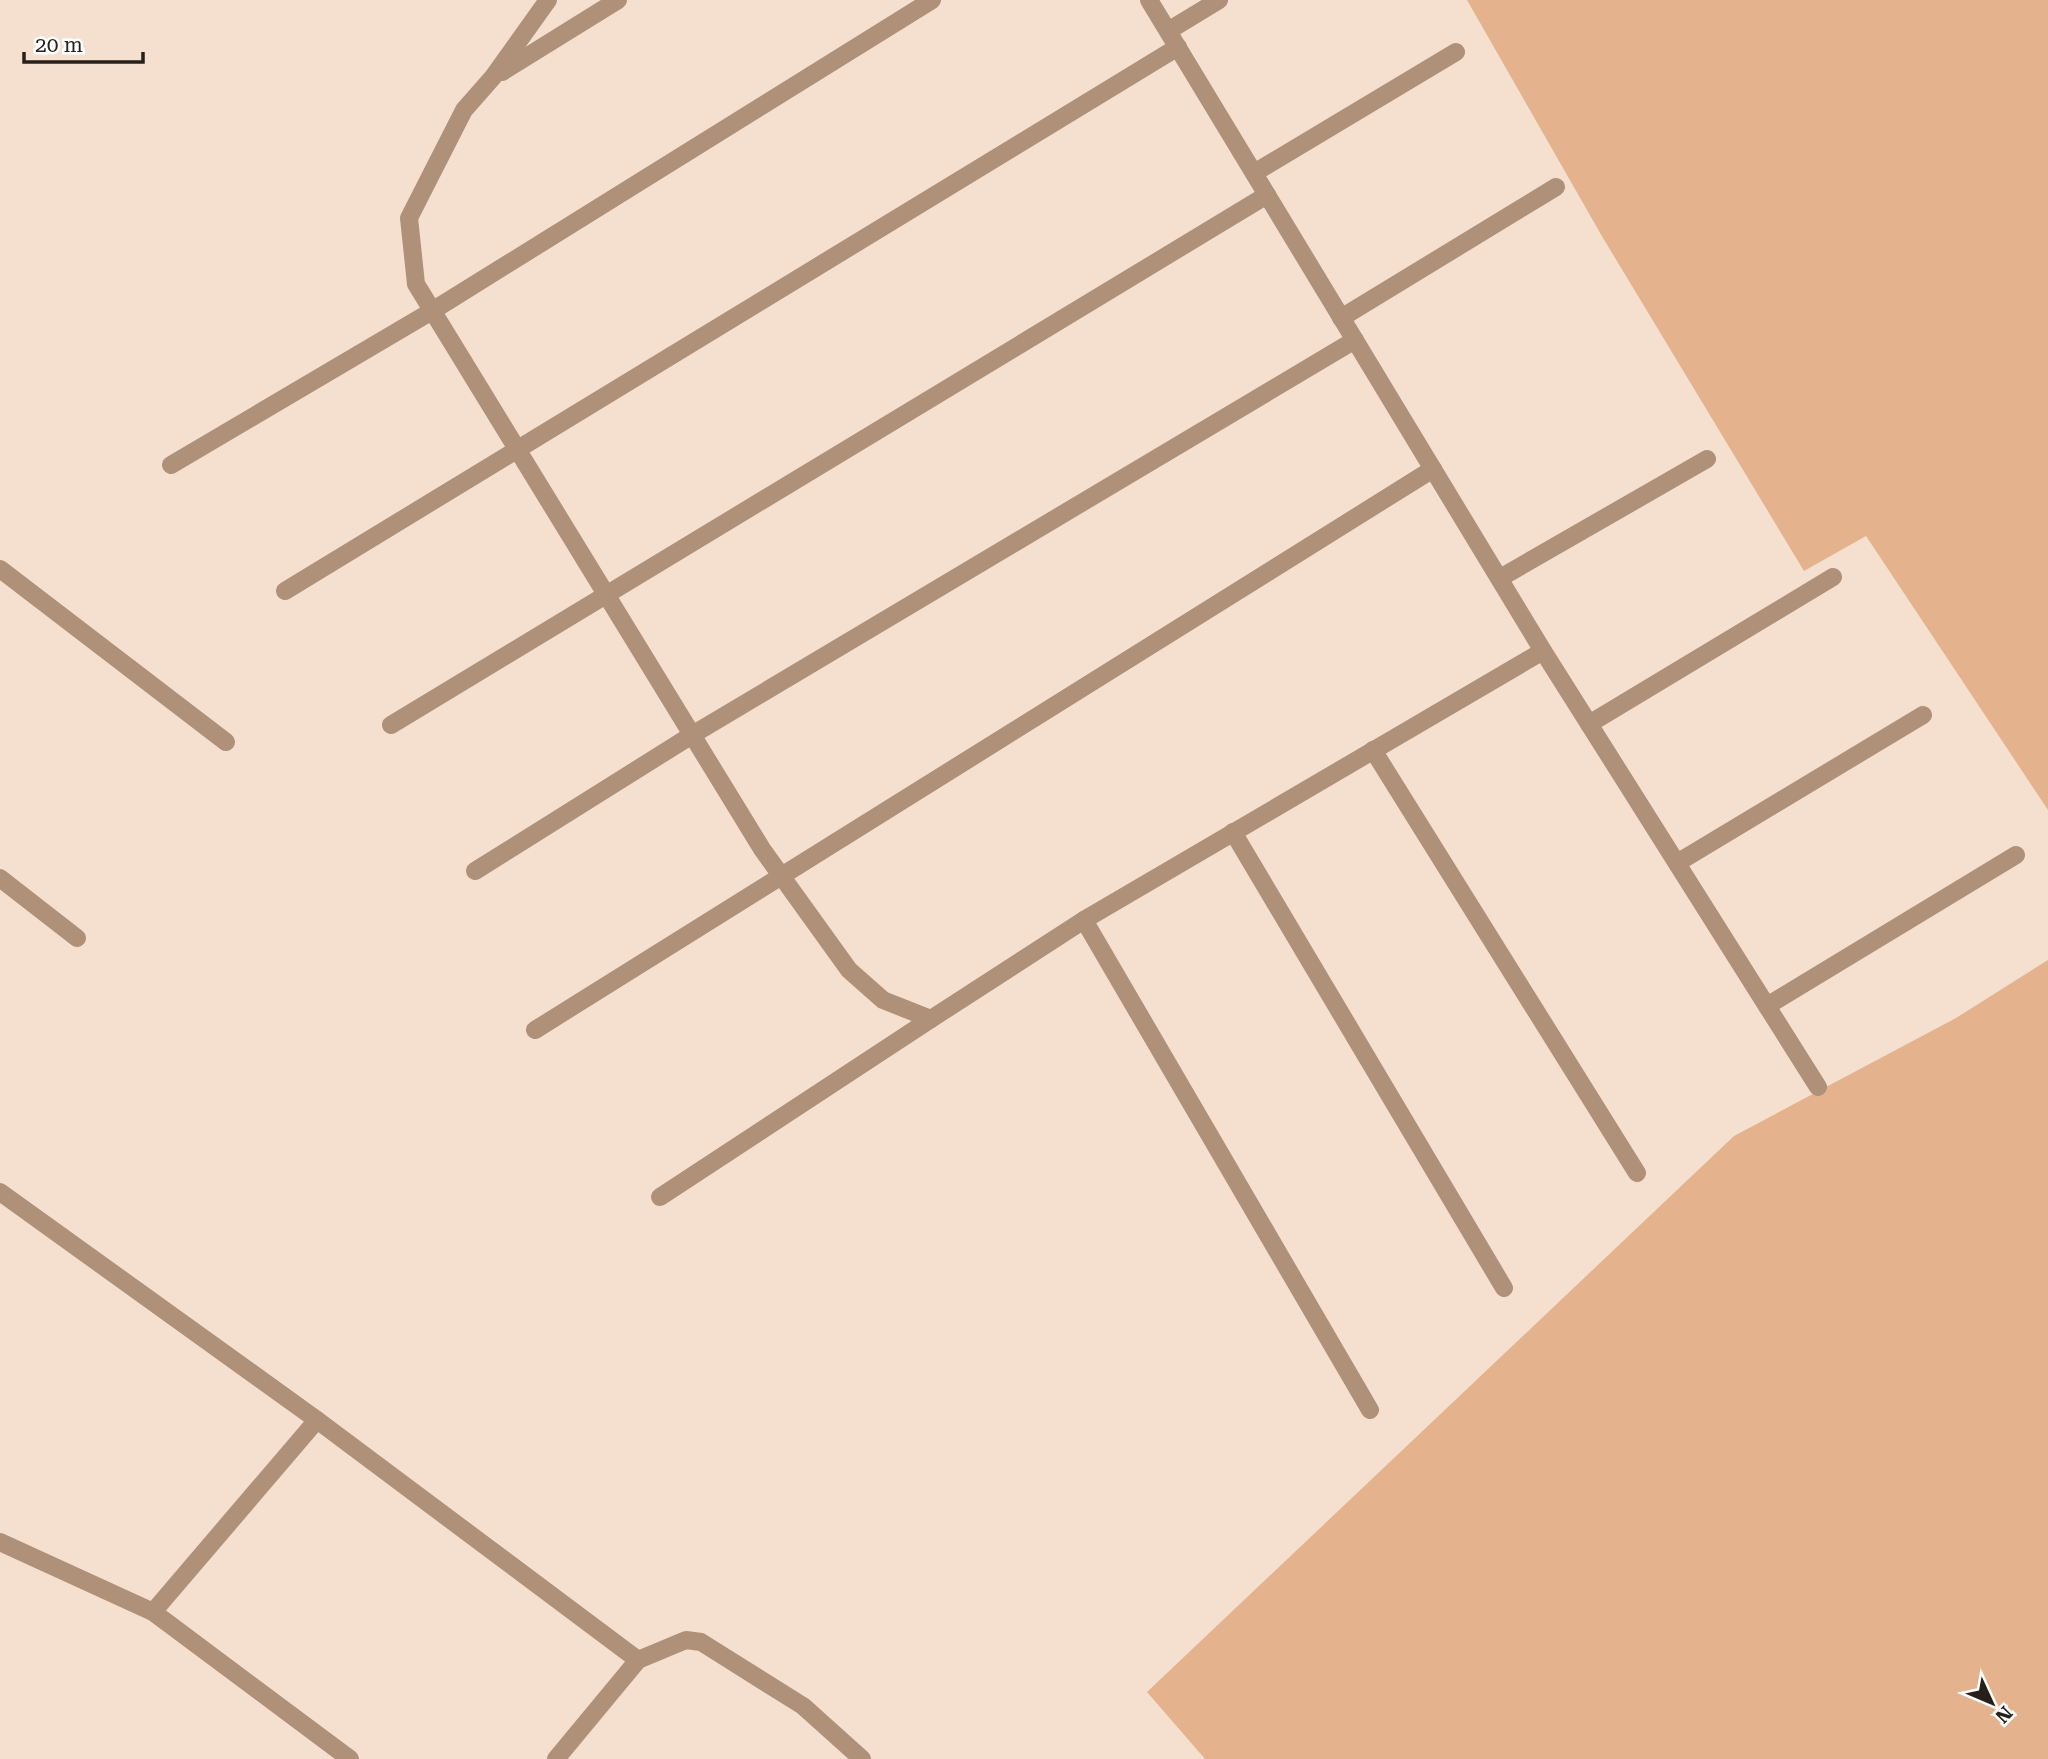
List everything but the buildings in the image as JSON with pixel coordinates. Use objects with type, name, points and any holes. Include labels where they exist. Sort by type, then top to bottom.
[{"type":"street","points":[[548,0],[493,77],[464,110],[410,218],[416,284],[780,875],[849,970],[883,1000],[931,1018]]},
{"type":"street","points":[[493,77],[618,0]]},
{"type":"street","points":[[171,465],[432,311],[932,0]]},
{"type":"street","points":[[1149,0],[1543,650],[1818,1087]]},
{"type":"street","points":[[285,591],[517,450],[1173,39],[1219,0]]},
{"type":"street","points":[[1254,173],[1455,52]]},
{"type":"street","points":[[1341,318],[1556,187]]},
{"type":"street","points":[[391,725],[1267,195]]},
{"type":"street","points":[[474,871],[692,735],[1355,340]]},
{"type":"street","points":[[1500,578],[1707,459]]},
{"type":"street","points":[[536,1030],[1433,469]]},
{"type":"street","points":[[0,569],[226,743]]},
{"type":"street","points":[[1589,724],[1833,577]]},
{"type":"street","points":[[660,1198],[1084,920],[1543,650]]},
{"type":"street","points":[[1677,863],[1923,715]]},
{"type":"street","points":[[1373,750],[1637,1173]]},
{"type":"street","points":[[1233,832],[1504,1287]]},
{"type":"street","points":[[1767,1006],[2016,855]]},
{"type":"street","points":[[0,878],[77,938]]},
{"type":"street","points":[[1084,920],[1370,1410]]},
{"type":"street","points":[[0,1192],[317,1420],[638,1660]]},
{"type":"street","points":[[153,1612],[317,1420]]},
{"type":"street","points":[[0,1542],[153,1612],[350,1759]]},
{"type":"street","points":[[556,1759],[638,1660],[686,1640],[701,1642],[803,1706],[862,1759]]},
{"type":"shaded area","points":[[1467,0],[2048,0],[2048,810],[1866,536],[1804,571],[1603,238]]},
{"type":"shaded area","points":[[2048,960],[2048,1759],[1205,1759],[1147,1692],[1734,1136],[1956,1018]]}]
